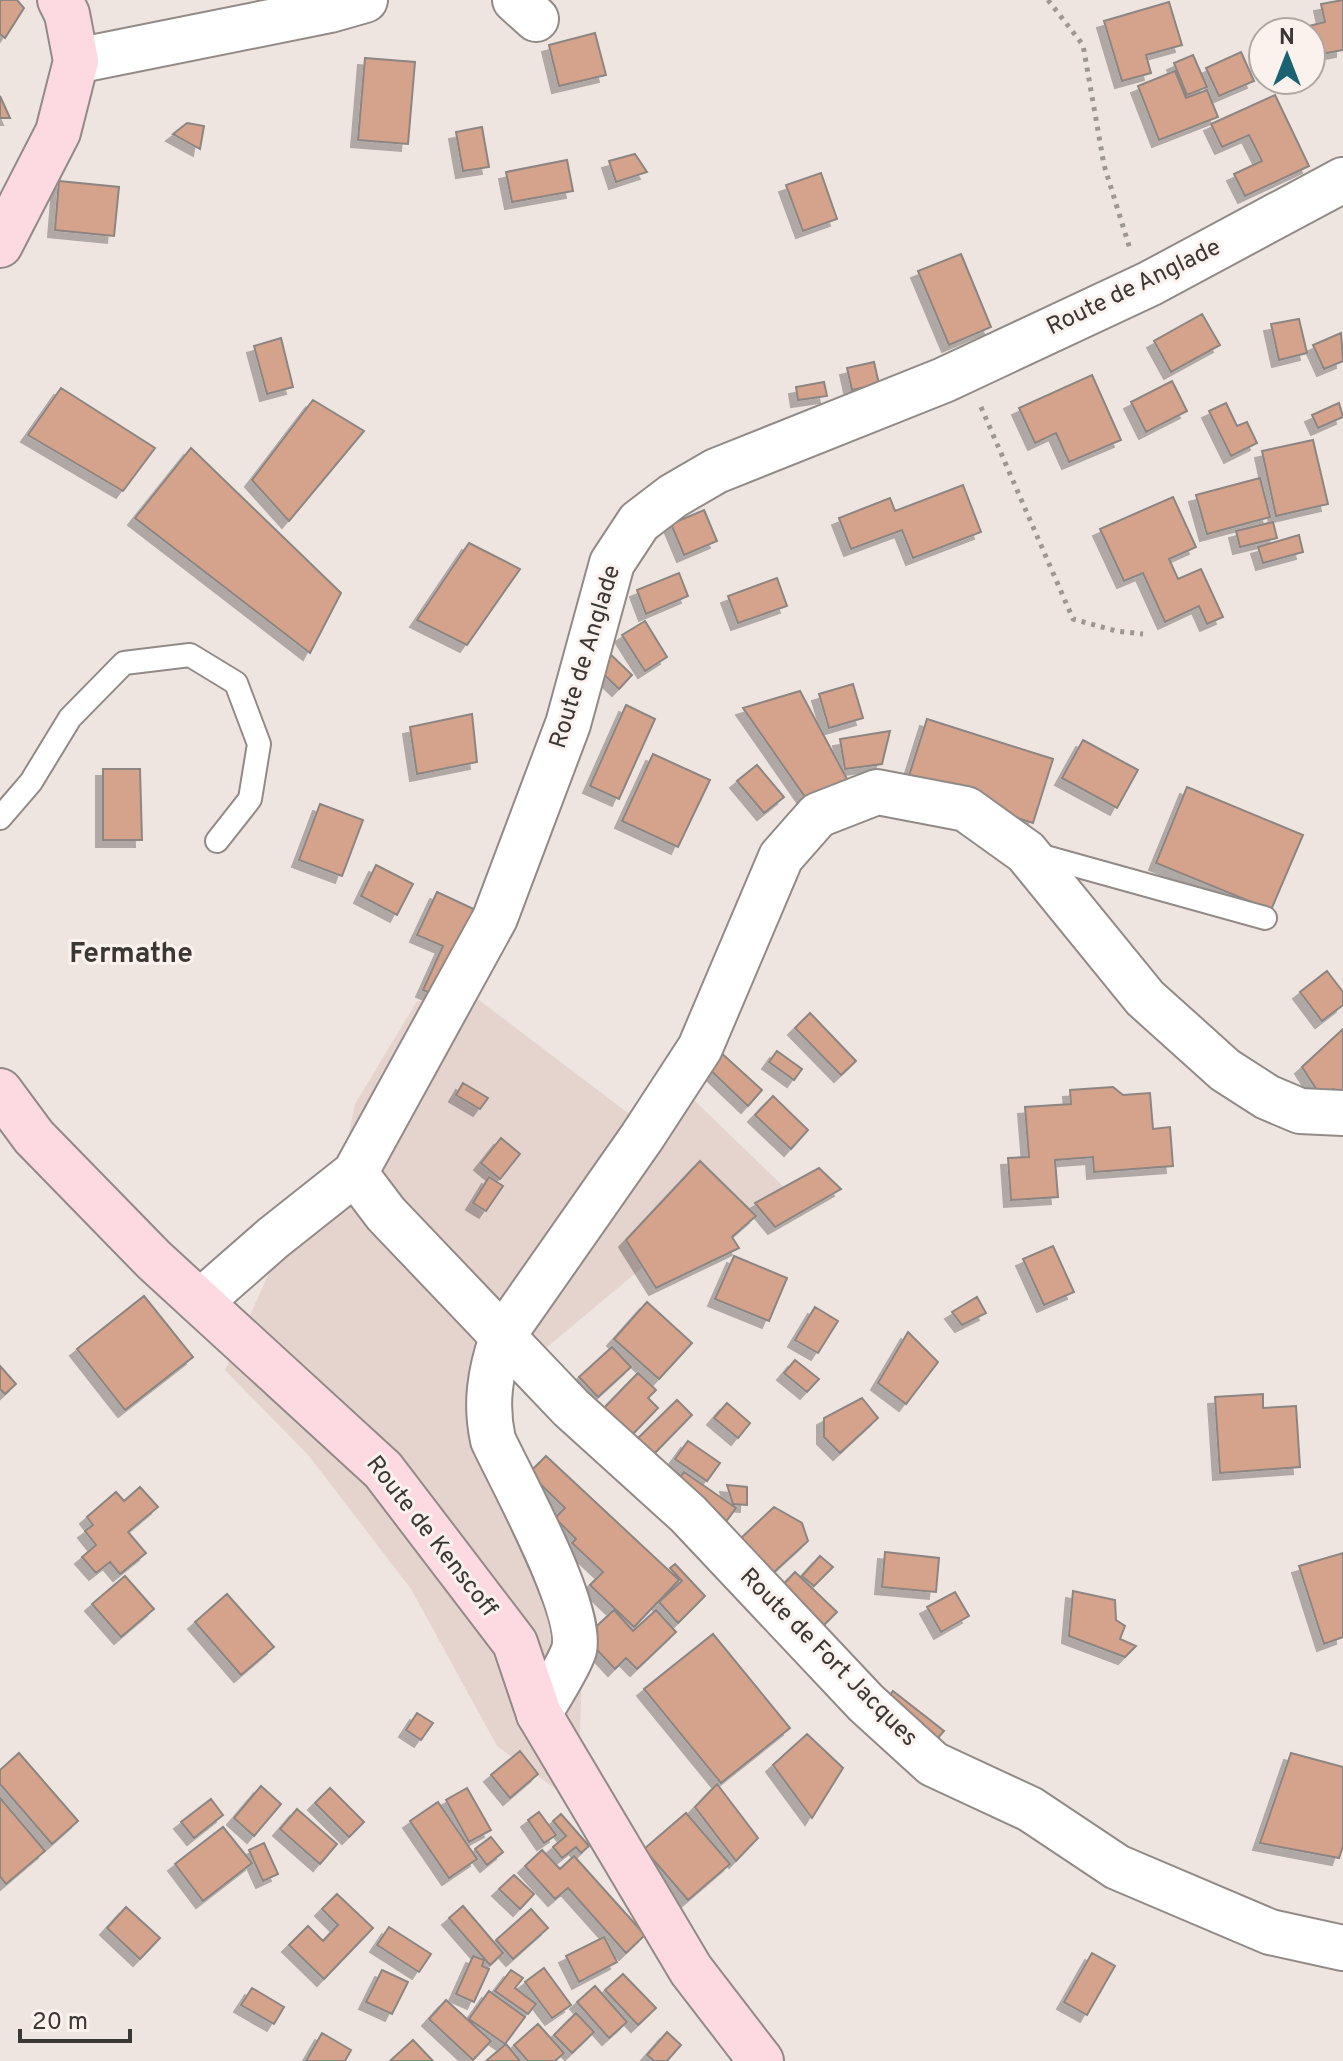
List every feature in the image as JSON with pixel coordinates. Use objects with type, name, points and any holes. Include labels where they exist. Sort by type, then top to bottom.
[{"type":"main road","points":[[0,245],[58,132],[76,61],[67,14],[60,0]]},
{"type":"main road","name":"Route de Kenscoff","points":[[0,1091],[34,1137],[154,1260],[383,1470],[515,1643],[539,1714],[691,1970],[761,2061]]},
{"type":"street","points":[[76,61],[330,10],[365,0]]},
{"type":"street","name":"Route de Anglade","points":[[355,1173],[495,918],[568,724],[612,563],[639,522],[673,496],[716,471],[965,370],[1149,284],[1343,180]]},
{"type":"street","points":[[539,1714],[574,1649],[572,1624],[562,1586],[493,1440],[488,1415],[489,1388],[502,1337],[642,1137],[700,1048],[781,857],[818,815],[877,792],[966,809],[1026,852],[1145,998],[1225,1070],[1267,1097],[1300,1111],[1343,1113]]},
{"type":"street","points":[[200,1302],[273,1238],[355,1173],[386,1214],[502,1337]]},
{"type":"street","name":"Route de Fort Jacques","points":[[502,1337],[571,1408],[688,1514],[866,1703],[933,1764],[1030,1809],[1117,1867],[1270,1932],[1343,1948]]},
{"type":"lane","points":[[0,818],[31,782],[70,718],[124,663],[190,655],[236,683],[259,744],[250,799],[217,841]]},
{"type":"lane","points":[[1026,852],[1265,918]]},
{"type":"path","points":[[1048,0],[1083,45],[1104,165],[1127,244],[1149,284]]},
{"type":"path","points":[[965,370],[1073,619],[1116,631],[1143,634]]},
{"type":"shaded area","points":[[475,997],[628,1113],[664,1071],[786,1189],[643,1267],[498,1388],[582,1677],[578,1782],[561,1793],[497,1746],[411,1589],[309,1456],[225,1370],[271,1269],[336,1194],[355,1104],[417,1001]]},
{"type":"building","points":[[0,0],[17,0],[24,8],[5,38],[0,34]]},
{"type":"building","points":[[1343,0],[1343,50],[1327,53],[1327,16],[1324,16],[1321,4]]},
{"type":"building","points":[[1169,2],[1182,45],[1146,55],[1151,73],[1122,81],[1104,21]]},
{"type":"building","points":[[595,33],[606,75],[559,86],[549,45]]},
{"type":"building","points":[[1241,52],[1247,65],[1247,84],[1219,96],[1206,68]]},
{"type":"building","points":[[1193,55],[1207,87],[1187,95],[1174,63]]},
{"type":"building","points":[[365,58],[415,62],[408,144],[358,140]]},
{"type":"building","points":[[1175,71],[1186,98],[1207,90],[1218,117],[1159,140],[1138,86]]},
{"type":"building","points":[[0,96],[10,118],[0,118]]},
{"type":"building","points":[[1275,96],[1309,166],[1245,196],[1234,174],[1262,161],[1249,135],[1222,147],[1211,124]]},
{"type":"building","points":[[187,123],[204,126],[200,149],[173,134]]},
{"type":"building","points":[[482,127],[489,167],[463,171],[456,132]]},
{"type":"building","points":[[635,154],[647,172],[616,182],[609,161]]},
{"type":"building","points":[[567,160],[573,191],[512,202],[506,172]]},
{"type":"building","points":[[821,173],[837,219],[803,231],[786,185]]},
{"type":"building","points":[[59,181],[119,187],[114,236],[55,230]]},
{"type":"building","points":[[961,254],[991,327],[949,345],[918,271]]},
{"type":"building","points":[[1202,314],[1220,345],[1171,372],[1154,341]]},
{"type":"building","points":[[1299,319],[1307,353],[1279,360],[1271,324]]},
{"type":"building","points":[[1341,333],[1343,361],[1324,369],[1313,345]]},
{"type":"building","points":[[281,338],[293,387],[267,394],[254,346]]},
{"type":"building","points":[[874,362],[879,384],[852,390],[847,368]]},
{"type":"building","points":[[1092,375],[1121,440],[1069,462],[1056,433],[1035,443],[1019,408]]},
{"type":"building","points":[[1172,381],[1187,411],[1146,432],[1131,402]]},
{"type":"building","points":[[824,382],[827,396],[798,400],[796,387]]},
{"type":"building","points":[[61,388],[155,448],[123,491],[28,435]]},
{"type":"building","points":[[313,400],[364,431],[289,521],[252,480]]},
{"type":"building","points":[[1226,403],[1237,426],[1247,422],[1257,443],[1231,456],[1209,411]]},
{"type":"building","points":[[1339,403],[1343,417],[1318,428],[1312,415]]},
{"type":"building","points":[[1313,440],[1328,504],[1276,516],[1262,451]]},
{"type":"building","points":[[191,448],[341,593],[310,653],[135,518]]},
{"type":"building","points":[[1260,478],[1270,517],[1207,534],[1196,495]]},
{"type":"building","points":[[963,485],[981,532],[913,558],[902,530],[851,549],[839,518],[890,498],[895,511]]},
{"type":"building","points":[[1173,497],[1196,547],[1169,559],[1178,579],[1201,569],[1223,617],[1207,624],[1199,606],[1165,622],[1143,573],[1124,581],[1100,529]]},
{"type":"building","points":[[704,510],[717,541],[684,555],[671,524]]},
{"type":"building","points":[[1273,522],[1277,538],[1240,547],[1236,531]]},
{"type":"building","points":[[1299,535],[1303,552],[1263,563],[1258,547]]},
{"type":"building","points":[[469,543],[520,569],[467,645],[417,620]]},
{"type":"building","points":[[679,573],[688,596],[646,614],[637,590]]},
{"type":"building","points":[[777,578],[787,606],[738,623],[728,596]]},
{"type":"building","points":[[645,621],[667,657],[645,671],[622,635]]},
{"type":"building","points":[[607,651],[632,675],[619,689],[594,665]]},
{"type":"building","points":[[853,684],[863,718],[829,728],[819,694]]},
{"type":"building","points":[[800,691],[848,781],[812,807],[743,708]]},
{"type":"building","points":[[626,705],[655,719],[619,799],[590,786]]},
{"type":"building","points":[[472,714],[477,762],[417,774],[410,727]]},
{"type":"building","points":[[927,719],[1053,759],[1033,823],[907,782]]},
{"type":"building","points":[[890,731],[882,764],[845,769],[840,739]]},
{"type":"building","points":[[1083,740],[1138,770],[1117,808],[1062,778]]},
{"type":"building","points":[[653,754],[710,780],[678,847],[622,821]]},
{"type":"building","points":[[757,765],[784,797],[764,813],[737,781]]},
{"type":"building","points":[[103,769],[140,769],[142,840],[103,840]]},
{"type":"building","points":[[1187,787],[1303,835],[1271,910],[1156,863]]},
{"type":"building","points":[[320,804],[363,820],[342,876],[299,860]]},
{"type":"building","points":[[376,865],[413,884],[397,915],[361,896]]},
{"type":"building","points":[[437,892],[480,912],[440,997],[423,990],[443,946],[417,935]]},
{"type":"building","points":[[1327,971],[1343,992],[1343,1005],[1322,1021],[1300,992]]},
{"type":"building","points":[[810,1013],[856,1061],[841,1075],[795,1028]]},
{"type":"building","points":[[1343,1029],[1343,1093],[1333,1089],[1322,1098],[1302,1067]]},
{"type":"building","points":[[718,1050],[762,1090],[748,1106],[704,1064]]},
{"type":"building","points":[[777,1051],[802,1069],[794,1080],[769,1062]]},
{"type":"building","points":[[463,1083],[488,1098],[480,1109],[456,1095]]},
{"type":"building","points":[[1113,1087],[1123,1095],[1150,1093],[1153,1129],[1170,1127],[1173,1166],[1094,1172],[1093,1157],[1055,1160],[1058,1197],[1011,1200],[1008,1158],[1029,1157],[1025,1107],[1071,1104],[1070,1090]]},
{"type":"building","points":[[773,1096],[808,1130],[791,1149],[755,1115]]},
{"type":"building","points":[[501,1138],[520,1154],[500,1179],[481,1163]]},
{"type":"building","points":[[700,1161],[756,1216],[732,1237],[739,1248],[656,1288],[626,1240]]},
{"type":"building","points":[[819,1168],[841,1189],[775,1227],[755,1203]]},
{"type":"building","points":[[489,1177],[503,1186],[486,1211],[473,1203]]},
{"type":"building","points":[[1053,1246],[1074,1292],[1044,1305],[1023,1259]]},
{"type":"building","points":[[734,1256],[787,1278],[769,1321],[715,1299]]},
{"type":"building","points":[[144,1296],[193,1357],[125,1410],[77,1349]]},
{"type":"building","points":[[977,1297],[986,1313],[962,1325],[952,1312]]},
{"type":"building","points":[[647,1302],[692,1343],[659,1379],[614,1339]]},
{"type":"building","points":[[815,1307],[838,1321],[818,1353],[795,1340]]},
{"type":"building","points":[[908,1332],[938,1362],[906,1404],[878,1383]]},
{"type":"building","points":[[612,1347],[631,1367],[598,1397],[579,1377]]},
{"type":"building","points":[[795,1360],[819,1379],[807,1392],[784,1373]]},
{"type":"building","points":[[0,1366],[16,1384],[5,1394],[0,1389]]},
{"type":"building","points":[[638,1373],[656,1390],[648,1398],[658,1408],[629,1438],[601,1411]]},
{"type":"building","points":[[1263,1394],[1263,1408],[1296,1406],[1300,1467],[1220,1473],[1215,1397]]},
{"type":"building","points":[[862,1398],[878,1418],[840,1453],[824,1437],[824,1418]]},
{"type":"building","points":[[677,1400],[692,1415],[649,1459],[633,1443]]},
{"type":"building","points":[[727,1403],[750,1423],[738,1438],[714,1418]]},
{"type":"building","points":[[688,1441],[720,1463],[707,1481],[675,1459]]},
{"type":"building","points":[[546,1456],[679,1580],[634,1627],[590,1585],[603,1572],[572,1543],[576,1539],[555,1518],[565,1508],[529,1473]]},
{"type":"building","points":[[684,1472],[736,1508],[722,1527],[670,1492]]},
{"type":"building","points":[[727,1485],[747,1487],[747,1505],[733,1504]]},
{"type":"building","points":[[140,1487],[158,1507],[128,1532],[146,1553],[120,1574],[110,1562],[96,1573],[82,1557],[96,1545],[85,1531],[93,1525],[87,1517],[116,1492],[124,1501]]},
{"type":"building","points":[[774,1507],[802,1523],[808,1541],[773,1573],[740,1539]]},
{"type":"building","points":[[885,1552],[939,1558],[936,1592],[882,1587]]},
{"type":"building","points":[[1343,1553],[1343,1637],[1324,1644],[1299,1566]]},
{"type":"building","points":[[820,1556],[833,1567],[814,1586],[802,1576]]},
{"type":"building","points":[[675,1564],[705,1596],[678,1623],[659,1602],[682,1581],[670,1568]]},
{"type":"building","points":[[795,1572],[837,1612],[820,1629],[779,1589]]},
{"type":"building","points":[[125,1576],[154,1609],[121,1637],[92,1604]]},
{"type":"building","points":[[1073,1591],[1115,1600],[1116,1620],[1125,1626],[1120,1639],[1136,1646],[1125,1657],[1069,1636]]},
{"type":"building","points":[[955,1592],[969,1616],[941,1632],[927,1607]]},
{"type":"building","points":[[227,1594],[274,1647],[241,1675],[195,1622]]},
{"type":"building","points":[[614,1610],[633,1631],[656,1610],[676,1632],[637,1669],[626,1658],[615,1669],[585,1637]]},
{"type":"building","points":[[713,1634],[790,1728],[721,1783],[644,1689]]},
{"type":"building","points":[[893,1691],[944,1731],[932,1745],[882,1706]]},
{"type":"building","points":[[417,1713],[433,1723],[421,1740],[406,1730]]},
{"type":"building","points":[[807,1734],[843,1768],[812,1818],[773,1765]]},
{"type":"building","points":[[520,1751],[538,1774],[510,1798],[491,1775]]},
{"type":"building","points":[[19,1753],[78,1821],[52,1844],[0,1784],[0,1770]]},
{"type":"building","points":[[1291,1753],[1343,1767],[1343,1846],[1339,1858],[1260,1843]]},
{"type":"building","points":[[717,1784],[758,1838],[736,1861],[695,1807]]},
{"type":"building","points":[[261,1786],[281,1804],[254,1836],[234,1818]]},
{"type":"building","points":[[330,1788],[364,1822],[349,1837],[315,1803]]},
{"type":"building","points":[[467,1788],[491,1830],[469,1842],[446,1800]]},
{"type":"building","points":[[0,1798],[45,1851],[6,1884],[0,1876]]},
{"type":"building","points":[[211,1799],[223,1815],[194,1838],[181,1822]]},
{"type":"building","points":[[438,1802],[477,1859],[449,1878],[410,1821]]},
{"type":"building","points":[[297,1809],[337,1844],[320,1864],[280,1829]]},
{"type":"building","points":[[539,1812],[556,1835],[544,1843],[528,1820]]},
{"type":"building","points":[[686,1813],[730,1864],[688,1900],[644,1849]]},
{"type":"building","points":[[561,1814],[589,1846],[581,1853],[576,1847],[562,1858],[553,1847],[566,1836],[553,1821]]},
{"type":"building","points":[[223,1827],[252,1863],[203,1901],[175,1864]]},
{"type":"building","points":[[491,1837],[503,1852],[487,1865],[475,1849]]},
{"type":"building","points":[[264,1843],[278,1874],[263,1881],[249,1850]]},
{"type":"building","points":[[542,1850],[560,1869],[574,1856],[645,1935],[626,1953],[568,1888],[555,1899],[525,1866]]},
{"type":"building","points":[[514,1875],[534,1894],[520,1909],[499,1889]]},
{"type":"building","points":[[337,1894],[373,1928],[324,1979],[289,1945],[308,1926],[323,1941],[338,1925],[322,1909]]},
{"type":"building","points":[[463,1906],[503,1953],[490,1965],[449,1918]]},
{"type":"building","points":[[126,1907],[160,1938],[140,1959],[107,1928]]},
{"type":"building","points":[[531,1909],[548,1928],[513,1959],[496,1940]]},
{"type":"building","points":[[389,1927],[431,1954],[419,1972],[377,1945]]},
{"type":"building","points":[[604,1937],[617,1962],[579,1982],[566,1956]]},
{"type":"building","points":[[1092,1953],[1115,1966],[1087,2015],[1064,2002]]},
{"type":"building","points":[[473,1956],[484,1960],[482,1966],[489,1969],[474,2002],[456,1994]]},
{"type":"building","points":[[544,1968],[571,2005],[552,2018],[525,1982]]},
{"type":"building","points":[[382,1970],[408,1982],[392,2014],[366,2002]]},
{"type":"building","points":[[511,1970],[523,1978],[515,1988],[536,2004],[528,2014],[495,1991]]},
{"type":"building","points":[[623,1974],[656,2008],[638,2025],[605,1990]]},
{"type":"building","points":[[595,1986],[627,2022],[609,2038],[577,2002]]},
{"type":"building","points":[[252,1988],[284,2007],[274,2024],[241,2005]]},
{"type":"building","points":[[489,1991],[525,2017],[505,2044],[469,2019]]},
{"type":"building","points":[[446,2000],[491,2041],[473,2060],[429,2019]]},
{"type":"building","points":[[576,2013],[594,2032],[572,2053],[554,2035]]},
{"type":"building","points":[[538,2024],[564,2053],[555,2061],[528,2061],[514,2045]]},
{"type":"building","points":[[667,2032],[681,2045],[667,2061],[654,2061],[647,2055]]},
{"type":"building","points":[[322,2033],[351,2050],[345,2061],[306,2061]]},
{"type":"building","points":[[413,2040],[433,2061],[390,2061]]},
{"type":"building","points":[[506,2044],[520,2061],[486,2061]]},
{"type":"district","name":"Fermathe","points":[[131,955]]}]
